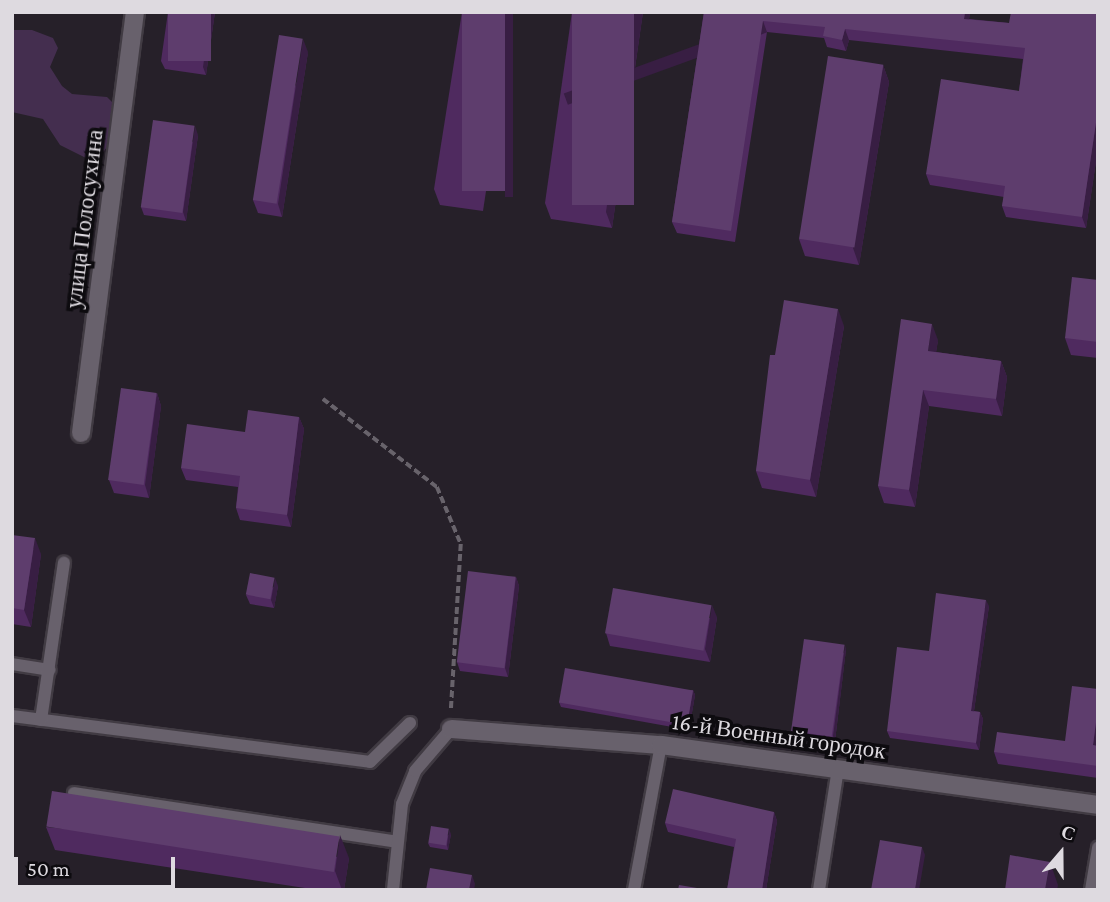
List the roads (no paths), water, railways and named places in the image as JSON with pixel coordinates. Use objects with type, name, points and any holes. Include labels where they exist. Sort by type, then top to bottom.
[{"type":"street","name":"улица Полосухина","points":[[81,433],[135,12]]},
{"type":"street","name":"16-й Военный городок","points":[[451,729],[661,745],[1098,804]]},
{"type":"lane","points":[[41,720],[64,563]]},
{"type":"lane","points":[[12,664],[50,670]]},
{"type":"lane","points":[[12,716],[370,762],[410,723]]},
{"type":"lane","points":[[393,890],[402,804],[415,771],[451,729]]},
{"type":"lane","points":[[634,890],[661,745]]},
{"type":"lane","points":[[819,890],[838,769]]},
{"type":"lane","points":[[75,793],[397,842]]},
{"type":"lane","points":[[1091,890],[1098,848]]}]
